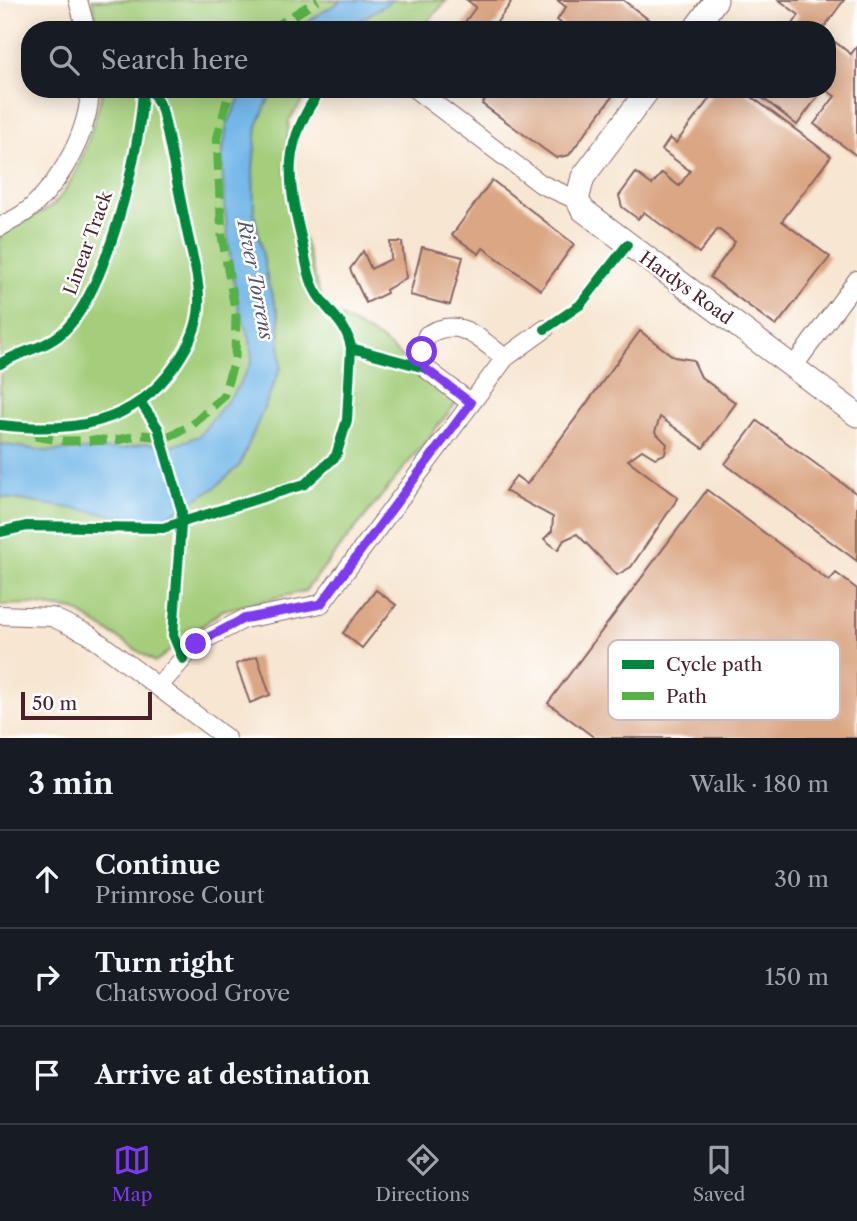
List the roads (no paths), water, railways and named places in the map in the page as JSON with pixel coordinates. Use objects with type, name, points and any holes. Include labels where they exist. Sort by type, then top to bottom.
[{"type":"street","points":[[78,0],[84,21]]},
{"type":"street","points":[[701,21],[716,0]]},
{"type":"street","points":[[0,227],[32,208],[55,180],[77,144],[88,98]]},
{"type":"street","name":"Hardys Road","points":[[427,98],[541,184],[577,200],[591,218],[857,415]]},
{"type":"street","points":[[577,200],[583,177],[642,98]]},
{"type":"street","points":[[793,367],[857,279]]},
{"type":"street","points":[[471,403],[425,368],[422,352],[427,335],[442,326],[462,327],[505,358]]},
{"type":"street","points":[[159,686],[196,644],[243,619],[321,604],[505,358],[545,329]]},
{"type":"street","points":[[0,615],[52,617],[88,634],[159,686],[214,734]]},
{"type":"water","points":[[342,0],[393,0],[359,21],[308,21]]},
{"type":"water","name":"River Torrens","points":[[240,98],[269,98],[257,126],[253,168],[254,212],[269,286],[279,316],[281,367],[240,465],[216,487],[158,522],[0,497],[0,444],[46,451],[122,449],[146,443],[170,447],[199,436],[235,391],[252,362],[250,338],[240,314],[232,272],[224,203],[222,158],[227,125]]}]
